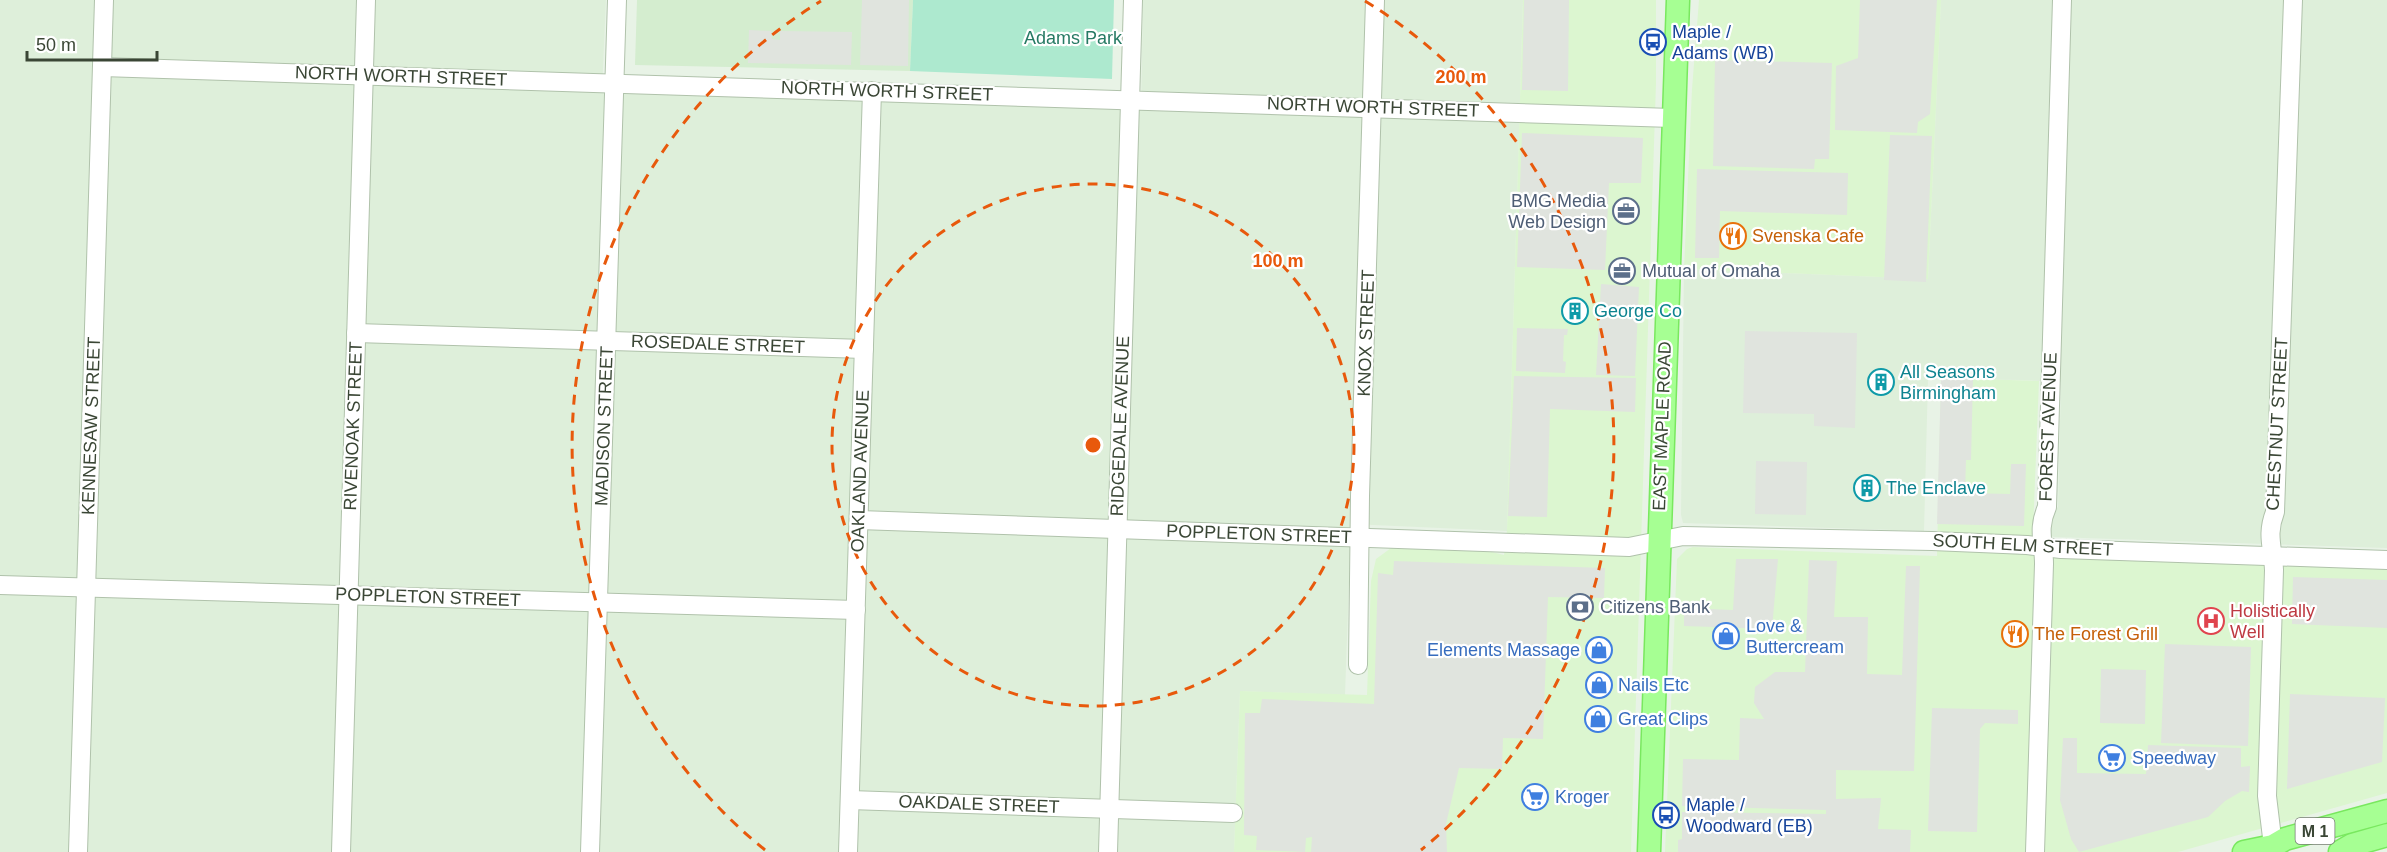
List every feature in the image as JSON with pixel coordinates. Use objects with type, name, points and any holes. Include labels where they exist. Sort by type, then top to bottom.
[{"type":"main road","name":"EAST MAPLE ROAD","points":[[1649,852],[1672,118],[1678,0]]},
{"type":"main road","name":"M 1","points":[[2244,852],[2273,846],[2285,839],[2387,811]]},
{"type":"main road","points":[[2340,852],[2352,845],[2387,835]]},
{"type":"street","name":"KENNESAW STREET","points":[[78,852],[104,0]]},
{"type":"street","name":"RIVENOAK STREET","points":[[341,852],[366,0]]},
{"type":"street","name":"MADISON STREET","points":[[590,852],[617,0]]},
{"type":"street","name":"RIDGEDALE AVENUE","points":[[1107,852],[1133,0]]},
{"type":"street","name":"KNOX STREET","points":[[1358,665],[1375,0]]},
{"type":"street","name":"FOREST AVENUE","points":[[2036,852],[2044,547],[2041,522],[2047,507],[2062,0]]},
{"type":"street","name":"CHESTNUT STREET","points":[[2273,846],[2266,796],[2273,556],[2269,538],[2275,512],[2293,0]]},
{"type":"street","name":"NORTH WORTH STREET","points":[[102,67],[1672,118]]},
{"type":"street","name":"OAKLAND AVENUE","points":[[848,852],[872,91]]},
{"type":"street","name":"ROSEDALE STREET","points":[[356,333],[864,349]]},
{"type":"street","name":"POPPLETON STREET","points":[[859,520],[1629,547],[1659,541]]},
{"type":"street","name":"SOUTH ELM STREET","points":[[1659,541],[1683,536],[1932,541],[2387,560]]},
{"type":"street","name":"POPPLETON STREET","points":[[0,585],[856,609]]},
{"type":"street","name":"OAKDALE STREET","points":[[849,800],[1233,813]]},
{"type":"shaded area","points":[[0,0],[606,0],[602,92],[1141,108],[1143,0],[1523,0],[1507,531],[1351,524],[1345,695],[1240,691],[1234,852],[0,852]]},
{"type":"shaded area","points":[[637,0],[913,0],[910,71],[635,65]]},
{"type":"shaded area","points":[[862,0],[909,0],[908,66],[860,65]]},
{"type":"shaded area","points":[[1523,0],[1656,0],[1656,83],[1631,852],[1234,852],[1240,691],[1367,695],[1371,581],[1376,559],[1391,548],[1403,547],[1484,550],[1504,555],[1507,530]]},
{"type":"shaded area","points":[[1524,0],[1569,0],[1568,91],[1522,90]]},
{"type":"shaded area","points":[[1699,0],[1941,0],[1928,279],[1684,269],[1692,89]]},
{"type":"shaded area","points":[[1860,0],[1937,0],[1930,114],[1918,122],[1917,133],[1835,130],[1836,66],[1858,58]]},
{"type":"shaded area","points":[[1941,0],[2387,0],[2387,548],[2054,537],[2047,534],[2048,517],[2058,507],[2061,382],[2022,380],[1928,379],[1924,531],[1683,523],[1681,515],[1684,269],[1928,279]]},
{"type":"shaded area","points":[[749,30],[771,31],[772,39],[780,40],[780,31],[852,32],[851,65],[748,63]]},
{"type":"shaded area","points":[[1715,60],[1832,63],[1829,159],[1815,159],[1814,169],[1713,166]]},
{"type":"shaded area","points":[[1522,133],[1643,138],[1641,183],[1609,183],[1605,270],[1517,267]]},
{"type":"shaded area","points":[[1890,135],[1932,136],[1926,282],[1884,280]]},
{"type":"shaded area","points":[[1697,169],[1848,173],[1847,215],[1720,211],[1719,258],[1695,258]]},
{"type":"shaded area","points":[[1601,284],[1639,287],[1635,376],[1596,375]]},
{"type":"shaded area","points":[[1517,328],[1568,329],[1567,335],[1564,335],[1565,373],[1516,371]]},
{"type":"shaded area","points":[[1745,331],[1857,333],[1855,428],[1814,426],[1814,414],[1743,413]]},
{"type":"shaded area","points":[[1514,376],[1636,378],[1635,412],[1550,409],[1547,517],[1508,516]]},
{"type":"shaded area","points":[[1941,378],[2039,381],[2032,556],[2387,569],[2387,793],[2178,852],[1665,852],[1677,559],[1687,549],[1693,547],[1937,556]]},
{"type":"shaded area","points":[[1941,378],[1973,379],[1971,460],[1966,460],[1965,493],[2010,494],[2011,464],[2026,464],[2024,526],[1937,524]]},
{"type":"shaded area","points":[[1756,461],[1807,462],[1806,515],[1755,514]]},
{"type":"shaded area","points":[[1736,559],[1778,559],[1772,629],[1684,626],[1684,608],[1733,610]]},
{"type":"shaded area","points":[[1809,560],[1837,561],[1834,617],[1868,617],[1867,674],[1902,675],[1906,566],[1920,566],[1914,771],[1836,770],[1836,799],[1881,798],[1878,829],[1911,830],[1910,852],[1678,852],[1678,840],[1682,839],[1682,812],[1826,814],[1826,810],[1682,806],[1683,759],[1739,760],[1740,718],[1764,719],[1754,703],[1755,687],[1775,672],[1805,672]]},
{"type":"shaded area","points":[[1394,561],[1605,568],[1604,598],[1548,597],[1543,739],[1503,738],[1502,769],[1459,768],[1446,824],[1447,852],[1311,852],[1312,837],[1306,838],[1305,852],[1256,850],[1257,836],[1244,835],[1245,713],[1260,713],[1262,699],[1374,704],[1378,573],[1393,575]]},
{"type":"shaded area","points":[[2293,577],[2387,580],[2387,628],[2292,624]]},
{"type":"shaded area","points":[[2165,644],[2251,647],[2248,746],[2161,743]]},
{"type":"shaded area","points":[[2101,669],[2146,670],[2145,724],[2100,723]]},
{"type":"shaded area","points":[[2290,694],[2385,698],[2382,762],[2287,789]]},
{"type":"shaded area","points":[[1932,708],[2018,710],[2018,724],[1985,723],[1980,729],[1977,832],[1928,831]]},
{"type":"shaded area","points":[[2063,738],[2077,738],[2077,773],[2146,774],[2148,745],[2241,748],[2241,767],[2250,766],[2249,792],[2242,791],[2225,801],[2208,817],[2079,852],[2071,839],[2060,800]]},
{"type":"green space","name":"Adams Park","points":[[913,0],[1114,0],[1112,79],[910,71]]},
{"type":"place","name":"Maple / Adams (WB)","points":[[1653,42]]},
{"type":"place","name":"BMG Media Web Design","points":[[1626,211]]},
{"type":"place","name":"Svenska Cafe","points":[[1733,236]]},
{"type":"place","name":"Mutual of Omaha","points":[[1622,271]]},
{"type":"place","name":"George Co","points":[[1575,311]]},
{"type":"place","name":"All Seasons Birmingham","points":[[1881,382]]},
{"type":"place","name":"The Enclave","points":[[1867,488]]},
{"type":"place","name":"Citizens Bank","points":[[1580,607]]},
{"type":"place","name":"Holistically Well","points":[[2211,621]]},
{"type":"place","name":"The Forest Grill","points":[[2015,634]]},
{"type":"place","name":"Love & Buttercream","points":[[1726,636]]},
{"type":"place","name":"Elements Massage","points":[[1599,650]]},
{"type":"place","name":"Nails Etc","points":[[1599,685]]},
{"type":"place","name":"Great Clips","points":[[1598,719]]},
{"type":"place","name":"Speedway","points":[[2112,758]]},
{"type":"place","name":"Kroger","points":[[1535,797]]},
{"type":"place","name":"Maple / Woodward (EB)","points":[[1666,815]]}]
